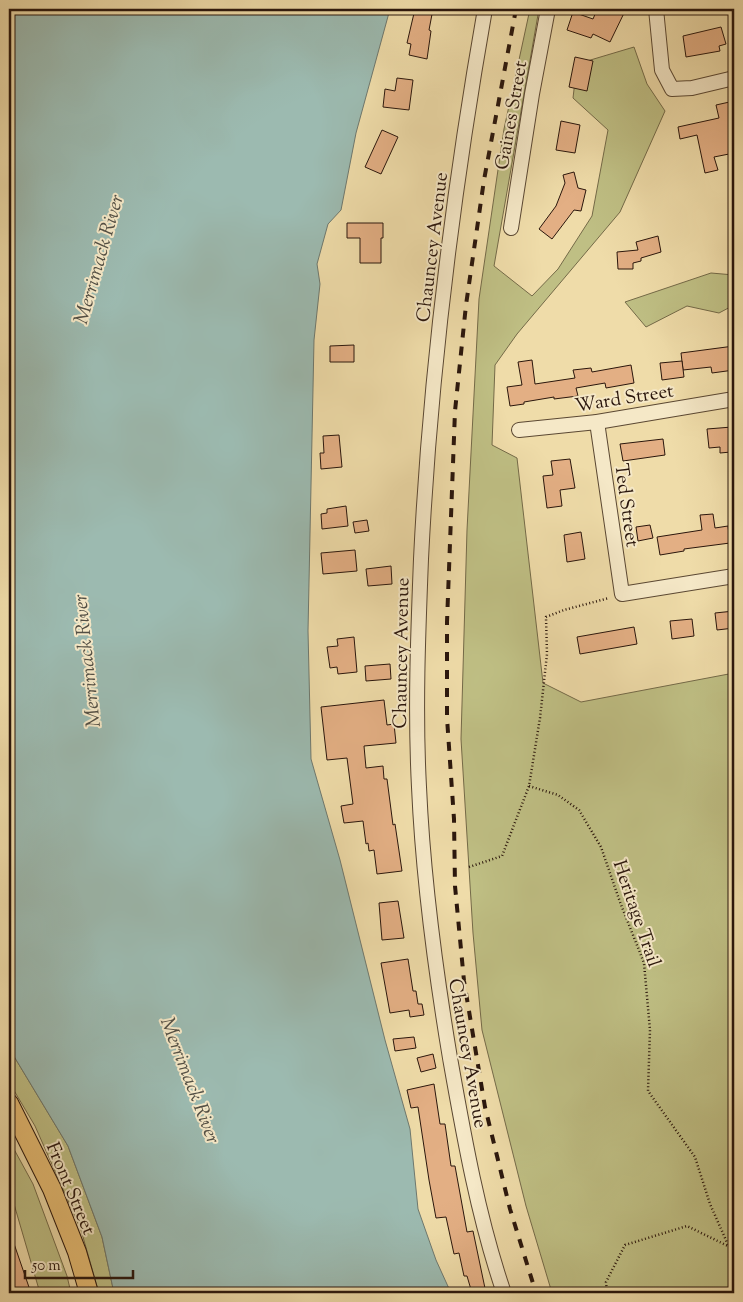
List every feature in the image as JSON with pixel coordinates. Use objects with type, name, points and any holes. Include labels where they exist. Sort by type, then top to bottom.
[{"type":"main road","name":"Front Street","points":[[9,1103],[52,1188],[89,1293]]},
{"type":"street","name":"Chauncey Avenue","points":[[485,9],[450,230],[433,381],[425,482],[418,634],[417,735],[422,835],[438,986],[474,1186],[486,1236],[504,1293]]},
{"type":"street","name":"Gaines Street","points":[[511,228],[532,94],[548,9]]},
{"type":"street","points":[[656,9],[662,70],[672,89],[692,88],[734,78]]},
{"type":"street","name":"Ward Street","points":[[519,430],[597,422],[734,399]]},
{"type":"street","name":"Ted Street","points":[[597,422],[622,594]]},
{"type":"street","points":[[622,594],[734,576]]},
{"type":"path","points":[[468,867],[502,856],[529,786],[540,718],[547,654],[546,617],[622,594]]},
{"type":"path","name":"Heritage Trail","points":[[529,786],[558,795],[579,810],[601,846],[644,963],[650,1030],[648,1091],[696,1157],[710,1204],[729,1247]]},
{"type":"path","points":[[607,1293],[606,1282],[625,1245],[687,1226],[734,1249]]},
{"type":"green space","points":[[530,9],[539,9],[494,266],[532,296],[558,269],[592,216],[608,130],[573,98],[577,64],[634,47],[647,84],[665,111],[620,212],[517,334],[495,365],[492,445],[517,458],[543,683],[581,702],[734,673],[734,1293],[552,1293],[526,1206],[482,1030],[473,933],[461,739],[467,530],[479,299],[504,129]]},
{"type":"green space","points":[[711,273],[734,275],[734,305],[719,313],[687,306],[646,327],[625,302]]},
{"type":"green space","points":[[9,1048],[68,1146],[102,1237],[114,1293],[99,1293],[81,1230],[35,1126],[9,1082]]},
{"type":"green space","points":[[9,1140],[33,1184],[67,1276],[71,1293],[40,1293],[9,1187]]},
{"type":"water","name":"Merrimack River","points":[[9,9],[390,9],[356,133],[341,210],[328,224],[317,264],[320,284],[314,340],[308,631],[311,759],[340,860],[385,1040],[410,1129],[418,1209],[436,1260],[451,1293],[114,1293],[102,1237],[68,1146],[9,1048]]},
{"type":"building","points":[[415,9],[433,9],[427,59],[409,55],[411,44],[407,43]]},
{"type":"building","points":[[600,9],[626,9],[610,42],[593,34],[591,38],[567,30],[573,12],[593,19],[596,12]]},
{"type":"building","points":[[721,27],[726,44],[719,46],[720,51],[686,57],[683,36]]},
{"type":"building","points":[[575,57],[593,61],[587,91],[569,87]]},
{"type":"building","points":[[397,78],[413,80],[409,110],[383,107],[385,89],[395,91]]},
{"type":"building","points":[[734,101],[734,153],[714,157],[718,170],[705,173],[697,135],[680,139],[678,127],[719,118],[716,105]]},
{"type":"building","points":[[561,121],[580,125],[575,153],[556,150]]},
{"type":"building","points":[[382,130],[398,137],[381,174],[365,167]]},
{"type":"building","points":[[574,172],[578,188],[586,190],[581,211],[574,210],[552,239],[539,229],[556,206],[565,183],[563,175]]},
{"type":"building","points":[[347,223],[383,223],[381,263],[360,263],[360,238],[347,238]]},
{"type":"building","points":[[658,236],[661,252],[641,258],[641,261],[633,263],[633,269],[618,269],[617,252],[638,250],[636,242]]},
{"type":"building","points":[[354,345],[354,362],[330,362],[330,346]]},
{"type":"building","points":[[734,346],[734,370],[712,373],[711,367],[683,370],[681,353]]},
{"type":"building","points":[[532,360],[535,384],[575,378],[573,370],[591,368],[592,372],[631,365],[634,383],[606,388],[605,383],[576,388],[578,396],[554,399],[554,397],[510,406],[507,387],[522,385],[518,362]]},
{"type":"building","points":[[682,361],[684,377],[662,380],[660,363]]},
{"type":"building","points":[[732,427],[734,429],[734,445],[731,445],[731,452],[720,453],[720,447],[709,448],[707,429]]},
{"type":"building","points":[[339,435],[342,467],[321,469],[320,453],[324,453],[323,436]]},
{"type":"building","points":[[663,439],[665,455],[623,461],[620,444]]},
{"type":"building","points":[[570,459],[575,488],[560,490],[562,506],[547,508],[543,476],[553,475],[551,461]]},
{"type":"building","points":[[346,506],[348,526],[322,529],[321,514],[327,513],[327,509]]},
{"type":"building","points":[[713,514],[715,528],[728,526],[730,543],[684,549],[684,551],[660,555],[657,537],[702,530],[700,515]]},
{"type":"building","points":[[367,520],[369,531],[355,533],[353,522]]},
{"type":"building","points":[[650,525],[653,538],[638,541],[636,527]]},
{"type":"building","points":[[581,532],[585,559],[567,562],[564,535]]},
{"type":"building","points":[[355,550],[357,571],[323,574],[321,553]]},
{"type":"building","points":[[391,566],[392,584],[368,586],[366,569]]},
{"type":"building","points":[[734,611],[734,628],[717,630],[715,613]]},
{"type":"building","points":[[692,619],[694,636],[672,639],[670,621]]},
{"type":"building","points":[[634,627],[637,644],[580,654],[577,637]]},
{"type":"building","points":[[354,637],[357,672],[338,674],[337,667],[330,668],[327,647],[338,646],[337,639]]},
{"type":"building","points":[[390,664],[391,679],[366,681],[365,666]]},
{"type":"building","points":[[384,700],[387,725],[394,724],[396,743],[364,746],[366,768],[383,766],[384,779],[387,779],[402,871],[377,874],[374,850],[369,851],[368,843],[366,844],[363,821],[344,823],[341,806],[353,804],[347,758],[327,760],[321,707]]},
{"type":"building","points":[[398,901],[404,938],[382,940],[379,903]]},
{"type":"building","points":[[408,959],[413,991],[416,991],[418,1004],[422,1004],[424,1015],[410,1017],[409,1010],[390,1013],[381,963]]},
{"type":"building","points":[[414,1037],[416,1048],[395,1051],[393,1039]]},
{"type":"building","points":[[433,1054],[436,1068],[421,1072],[417,1058]]},
{"type":"building","points":[[434,1084],[440,1124],[445,1124],[451,1166],[455,1166],[467,1232],[473,1231],[486,1293],[472,1293],[467,1276],[464,1276],[459,1253],[454,1254],[446,1217],[436,1218],[418,1107],[411,1108],[407,1090]]},
{"type":"building","points":[[9,1235],[11,1235],[31,1293],[9,1293]]},
{"type":"railway","points":[[516,9],[484,180],[466,305],[455,411],[447,622],[447,718],[454,819],[455,886],[464,981],[485,1107],[510,1209],[536,1293]]}]
